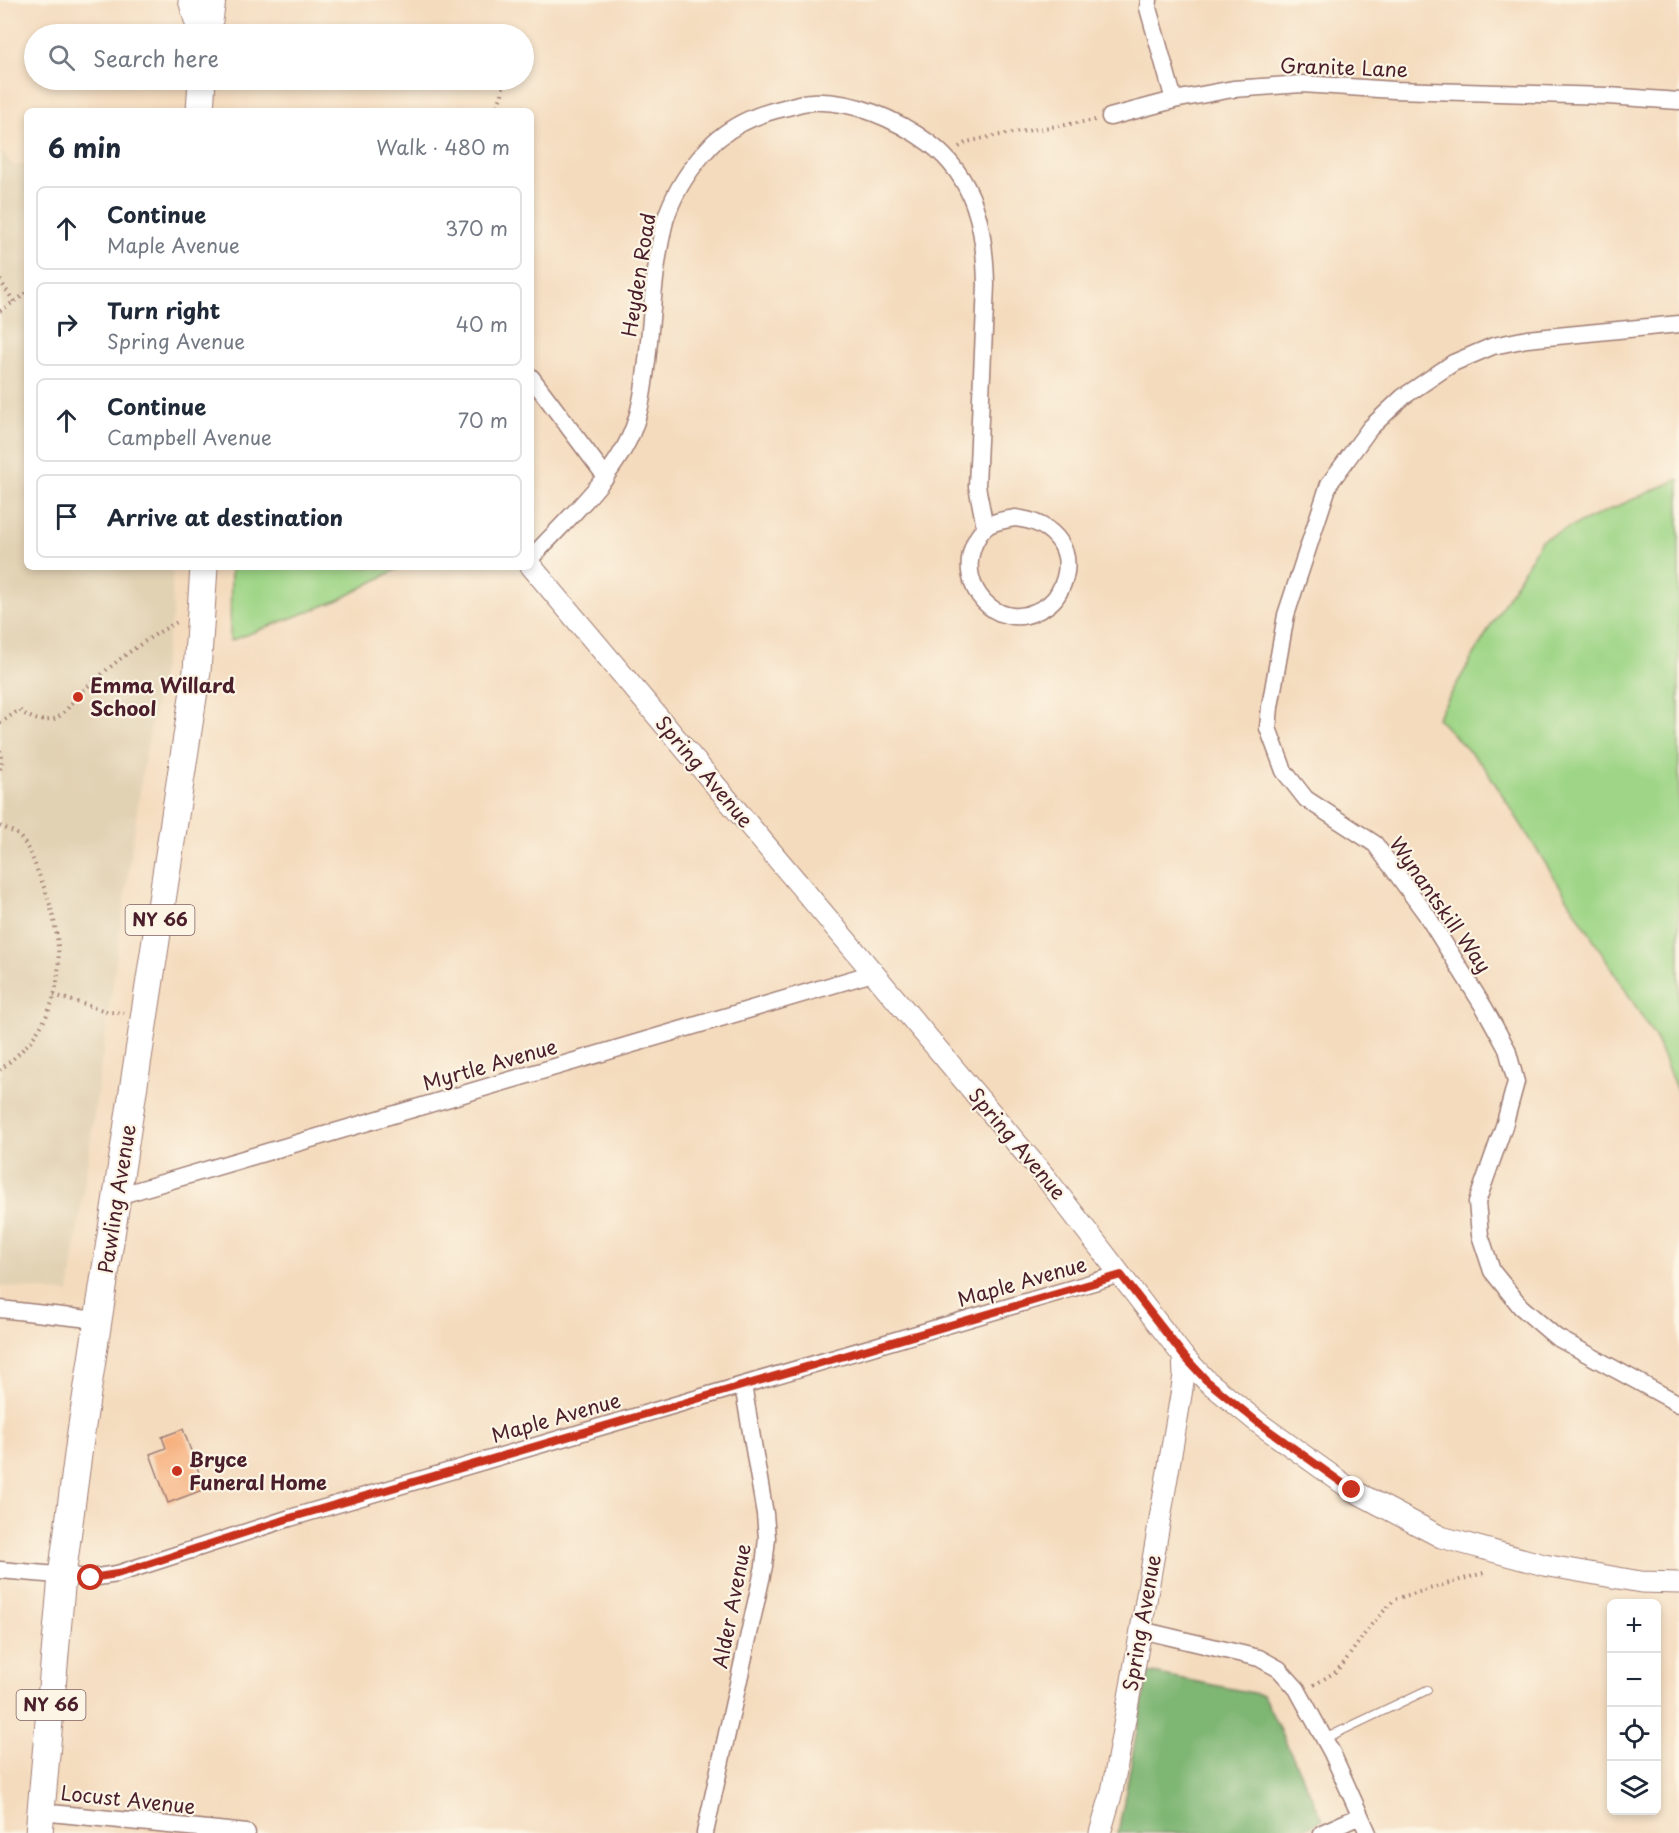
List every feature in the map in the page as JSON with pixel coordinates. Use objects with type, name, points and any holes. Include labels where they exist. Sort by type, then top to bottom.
[{"type":"main road","points":[[208,24],[212,0]]},
{"type":"main road","points":[[200,108],[201,90]]},
{"type":"main road","name":"Pawling Avenue","points":[[40,1822],[62,1576],[81,1432],[197,671],[204,570]]},
{"type":"street","points":[[189,0],[197,24]]},
{"type":"street","points":[[1149,0],[1148,8],[1161,60],[1174,100]]},
{"type":"street","name":"Granite Lane","points":[[1110,117],[1174,100],[1233,89],[1302,84],[1394,90],[1608,96],[1679,101]]},
{"type":"street","name":"Heyden Road","points":[[534,555],[606,477],[633,430],[642,404],[659,252],[666,219],[678,189],[696,162],[718,138],[744,122],[774,110],[810,102],[845,105],[881,115],[920,136],[946,156],[968,188],[981,226],[986,252],[977,486],[985,527]]},
{"type":"street","name":"Wynantskill Way","points":[[1679,324],[1527,339],[1492,346],[1453,363],[1402,397],[1370,428],[1329,484],[1286,615],[1268,728],[1284,771],[1306,799],[1375,844],[1426,914],[1507,1049],[1516,1082],[1504,1126],[1478,1202],[1480,1234],[1492,1271],[1521,1307],[1556,1337],[1679,1404]]},
{"type":"street","points":[[534,381],[606,477]]},
{"type":"street","points":[[1015,518],[1031,519],[1045,526],[1057,537],[1064,551],[1067,567],[1064,583],[1057,597],[1045,608],[1030,614],[1013,616],[998,612],[984,602],[974,589],[969,574],[969,557],[985,527],[1015,518]]},
{"type":"street","name":"Spring Avenue","points":[[534,570],[1046,1178],[1184,1356],[1181,1395],[1141,1630],[1112,1792],[1100,1833]]},
{"type":"street","name":"Myrtle Avenue","points":[[118,1196],[873,973]]},
{"type":"street","name":"Maple Avenue","points":[[0,1570],[91,1578],[117,1574],[290,1518],[1121,1275]]},
{"type":"street","points":[[0,1309],[98,1320]]},
{"type":"street","points":[[1184,1356],[1206,1380],[1260,1424],[1352,1490],[1441,1537],[1544,1565],[1641,1582],[1679,1583]]},
{"type":"street","name":"Alder Avenue","points":[[705,1833],[764,1566],[767,1538],[743,1385]]},
{"type":"street","points":[[1141,1630],[1259,1658],[1279,1669],[1297,1689],[1324,1739],[1368,1833]]},
{"type":"street","points":[[1322,1833],[1360,1816]]},
{"type":"street","name":"Locust Avenue","points":[[40,1822],[247,1833]]},
{"type":"lane","points":[[1324,1739],[1427,1690]]},
{"type":"path","points":[[496,108],[503,90]]},
{"type":"path","points":[[946,156],[967,142],[1110,117]]},
{"type":"path","points":[[0,280],[14,302]]},
{"type":"path","points":[[0,311],[24,295]]},
{"type":"path","points":[[0,723],[20,710],[30,718],[43,720],[57,718],[115,662],[170,626],[203,608]]},
{"type":"path","points":[[0,750],[2,765],[0,769]]},
{"type":"path","points":[[0,826],[19,835],[33,859],[44,885],[58,943],[58,970],[49,1010],[38,1033],[20,1054],[0,1070]]},
{"type":"path","points":[[54,995],[109,1012]]},
{"type":"path","points":[[1312,1686],[1335,1672],[1343,1664],[1371,1625],[1395,1599],[1487,1572]]},
{"type":"shaded area","name":"Emma Willard School","points":[[0,150],[14,166],[24,164],[24,570],[172,570],[173,613],[143,769],[69,1293],[0,1286]]},
{"type":"green space","points":[[1679,479],[1679,1096],[1655,1037],[1486,769],[1437,718],[1541,540]]},
{"type":"green space","points":[[231,570],[395,570],[339,600],[230,641]]},
{"type":"green space","points":[[1148,1672],[1263,1695],[1323,1820],[1295,1833],[1118,1833]]},
{"type":"building","name":"Bryce Funeral Home","points":[[183,1429],[205,1489],[168,1503],[150,1454],[166,1448],[162,1437]]},
{"type":"place","name":"Emma Willard School","points":[[78,697]]},
{"type":"place","name":"Bryce Funeral Home","points":[[177,1471]]},
{"type":"route","points":[[91,1578],[117,1574],[290,1518],[1121,1275],[1184,1356],[1206,1380],[1260,1424],[1352,1490]]}]
